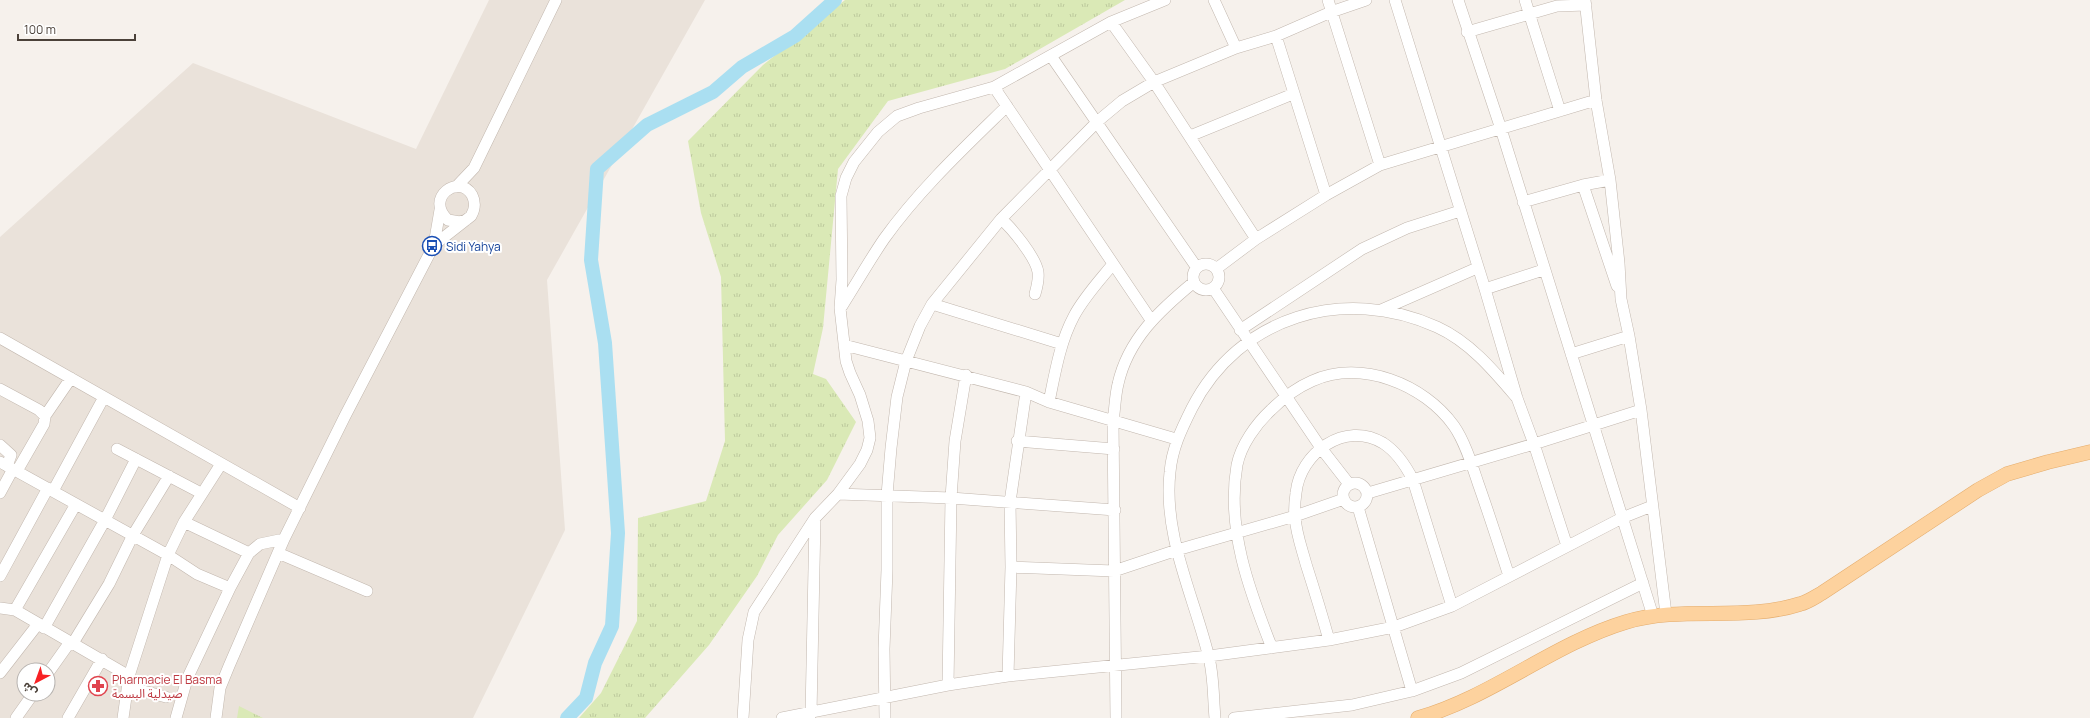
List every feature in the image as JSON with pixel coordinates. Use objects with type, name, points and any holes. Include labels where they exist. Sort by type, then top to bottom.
[{"type":"main road","points":[[1418,718],[1488,688],[1578,641],[1626,622],[1659,615],[1778,610],[1802,604],[1822,593],[1978,490],[2007,474],[2090,452]]},
{"type":"street","points":[[456,187],[474,168],[556,0]]},
{"type":"street","points":[[743,718],[748,640],[754,612],[815,518],[838,494],[860,464],[867,450],[870,438],[868,421],[860,395],[850,373],[844,345],[840,308],[842,280],[841,196],[846,178],[854,162],[878,132],[897,116],[919,108],[994,87],[1111,22],[1165,0]]},
{"type":"street","points":[[1214,0],[1236,48]]},
{"type":"street","points":[[1328,0],[1380,165]]},
{"type":"street","points":[[885,718],[886,698],[884,649],[887,570],[887,495],[897,396],[906,361],[920,326],[932,304],[1001,219],[1098,121],[1122,101],[1154,82],[1236,48],[1276,36],[1332,12],[1366,0]]},
{"type":"street","points":[[1395,0],[1477,268],[1485,289],[1517,398],[1568,546]]},
{"type":"street","points":[[1458,0],[1643,583],[1659,615]]},
{"type":"street","points":[[1525,0],[1560,111]]},
{"type":"street","points":[[1467,32],[1529,13],[1557,6],[1585,2],[1596,100],[1610,180],[1619,263],[1621,299]]},
{"type":"street","points":[[1111,22],[1190,136],[1256,240]]},
{"type":"street","points":[[1276,36],[1326,195]]},
{"type":"street","points":[[1051,56],[1098,121],[1197,268]]},
{"type":"street","points":[[994,87],[1151,320]]},
{"type":"street","points":[[1190,136],[1293,94]]},
{"type":"street","points":[[1216,269],[1256,240],[1326,195],[1380,165],[1596,100]]},
{"type":"street","points":[[840,308],[884,239],[909,208],[945,167],[1007,106]]},
{"type":"street","points":[[434,245],[471,216],[475,205],[471,193],[474,168]]},
{"type":"street","points":[[1523,202],[1583,185],[1610,180]]},
{"type":"street","points":[[1583,185],[1621,299],[1629,336],[1641,410],[1652,506],[1659,615]]},
{"type":"street","points":[[216,718],[220,688],[284,539],[345,416],[434,245],[440,210],[439,205],[442,194],[451,188],[456,187],[467,189],[471,193]]},
{"type":"street","points":[[440,210],[448,220],[454,222],[466,220]]},
{"type":"street","points":[[1240,330],[1362,249],[1407,228],[1460,211]]},
{"type":"street","points":[[1001,219],[1025,247],[1038,271],[1035,294]]},
{"type":"street","points":[[1049,402],[1062,344],[1081,304],[1113,264]]},
{"type":"street","points":[[1208,265],[1216,269],[1219,277],[1213,288],[1202,289],[1194,282],[1194,275],[1197,268],[1208,265]]},
{"type":"street","points":[[1381,310],[1477,268]]},
{"type":"street","points":[[1485,289],[1544,270]]},
{"type":"street","points":[[1116,718],[1114,666],[1115,510],[1113,421],[1118,384],[1127,357],[1138,337],[1151,320],[1194,282]]},
{"type":"street","points":[[1213,288],[1247,341],[1321,448],[1349,484]]},
{"type":"street","points":[[932,304],[1062,344]]},
{"type":"street","points":[[1215,718],[1209,656],[1177,550],[1168,495],[1170,471],[1176,438],[1198,396],[1210,378],[1247,341],[1275,325],[1305,314],[1340,309],[1381,310],[1414,318],[1439,328],[1452,336],[1471,349],[1492,368],[1517,398]]},
{"type":"street","points":[[1571,354],[1629,336]]},
{"type":"street","points":[[0,338],[300,508]]},
{"type":"street","points":[[844,345],[966,375],[1026,392],[1049,402],[1176,438]]},
{"type":"street","points":[[1272,648],[1258,612],[1241,559],[1236,533],[1235,507],[1238,464],[1254,429],[1265,416],[1286,396],[1312,381],[1337,374],[1373,374],[1403,384],[1427,398],[1455,427],[1471,463],[1508,576]]},
{"type":"street","points":[[948,685],[951,498],[955,441],[966,375]]},
{"type":"street","points":[[9,467],[44,424],[45,416],[71,378]]},
{"type":"street","points":[[0,389],[39,410],[45,416]]},
{"type":"street","points":[[1008,676],[1011,567],[1010,502],[1017,441],[1026,392]]},
{"type":"street","points":[[0,576],[104,397]]},
{"type":"street","points":[[1368,493],[1534,444],[1641,410]]},
{"type":"street","points":[[1329,640],[1298,537],[1295,516],[1298,479],[1304,466],[1321,448],[1335,440],[1352,436],[1370,438],[1383,443],[1405,464],[1413,480],[1452,606]]},
{"type":"street","points":[[1017,441],[1114,449]]},
{"type":"street","points":[[0,445],[11,455],[9,467],[0,492]]},
{"type":"street","points":[[117,450],[201,494]]},
{"type":"street","points":[[0,673],[41,626],[105,520],[136,460]]},
{"type":"street","points":[[123,718],[129,681],[168,555],[184,522],[221,464]]},
{"type":"street","points":[[9,467],[133,535],[197,574],[230,588]]},
{"type":"street","points":[[56,663],[72,643],[109,584],[133,535],[169,476]]},
{"type":"street","points":[[1361,483],[1368,493],[1366,502],[1358,507],[1350,506],[1344,499],[1344,490],[1349,484],[1361,483]]},
{"type":"street","points":[[838,494],[951,498],[1115,510]]},
{"type":"street","points":[[1011,567],[1114,571],[1177,550],[1295,516],[1344,499]]},
{"type":"street","points":[[15,610],[76,504]]},
{"type":"street","points":[[782,718],[811,714],[948,685],[1008,676],[1209,656],[1329,640],[1394,627],[1452,606],[1622,518],[1652,506]]},
{"type":"street","points":[[1358,507],[1412,691]]},
{"type":"street","points":[[811,714],[815,518]]},
{"type":"street","points":[[184,522],[249,553]]},
{"type":"street","points":[[176,718],[187,679],[230,588],[249,553],[260,544],[284,539]]},
{"type":"street","points":[[278,553],[367,592]]},
{"type":"street","points":[[1234,718],[1352,705],[1412,691],[1461,673],[1643,583]]},
{"type":"street","points":[[0,608],[15,610],[102,659],[129,681],[166,697]]},
{"type":"street","points":[[68,718],[102,659]]},
{"type":"street","points":[[16,718],[27,702]]},
{"type":"shaded area","points":[[489,0],[705,0],[547,280],[565,530],[473,718],[0,718],[0,237],[193,63],[416,149]]},
{"type":"green space","points":[[845,0],[1125,0],[1005,69],[888,101],[838,169],[823,328],[813,374],[826,379],[856,422],[827,480],[778,535],[757,576],[709,645],[645,718],[579,718],[601,693],[637,621],[638,518],[706,501],[725,441],[721,277],[701,213],[688,141],[763,65]]},
{"type":"green space","points":[[239,706],[263,718],[237,718]]},
{"type":"waterway","points":[[567,718],[586,698],[595,663],[612,626],[618,533],[605,343],[591,260],[597,169],[647,125],[713,92],[742,67],[795,36],[835,0]]},
{"type":"place","name":"Sidi Yahya","points":[[432,246]]},
{"type":"place","name":"Pharmacie El Basma صيدلية البسمة","points":[[98,686]]}]
